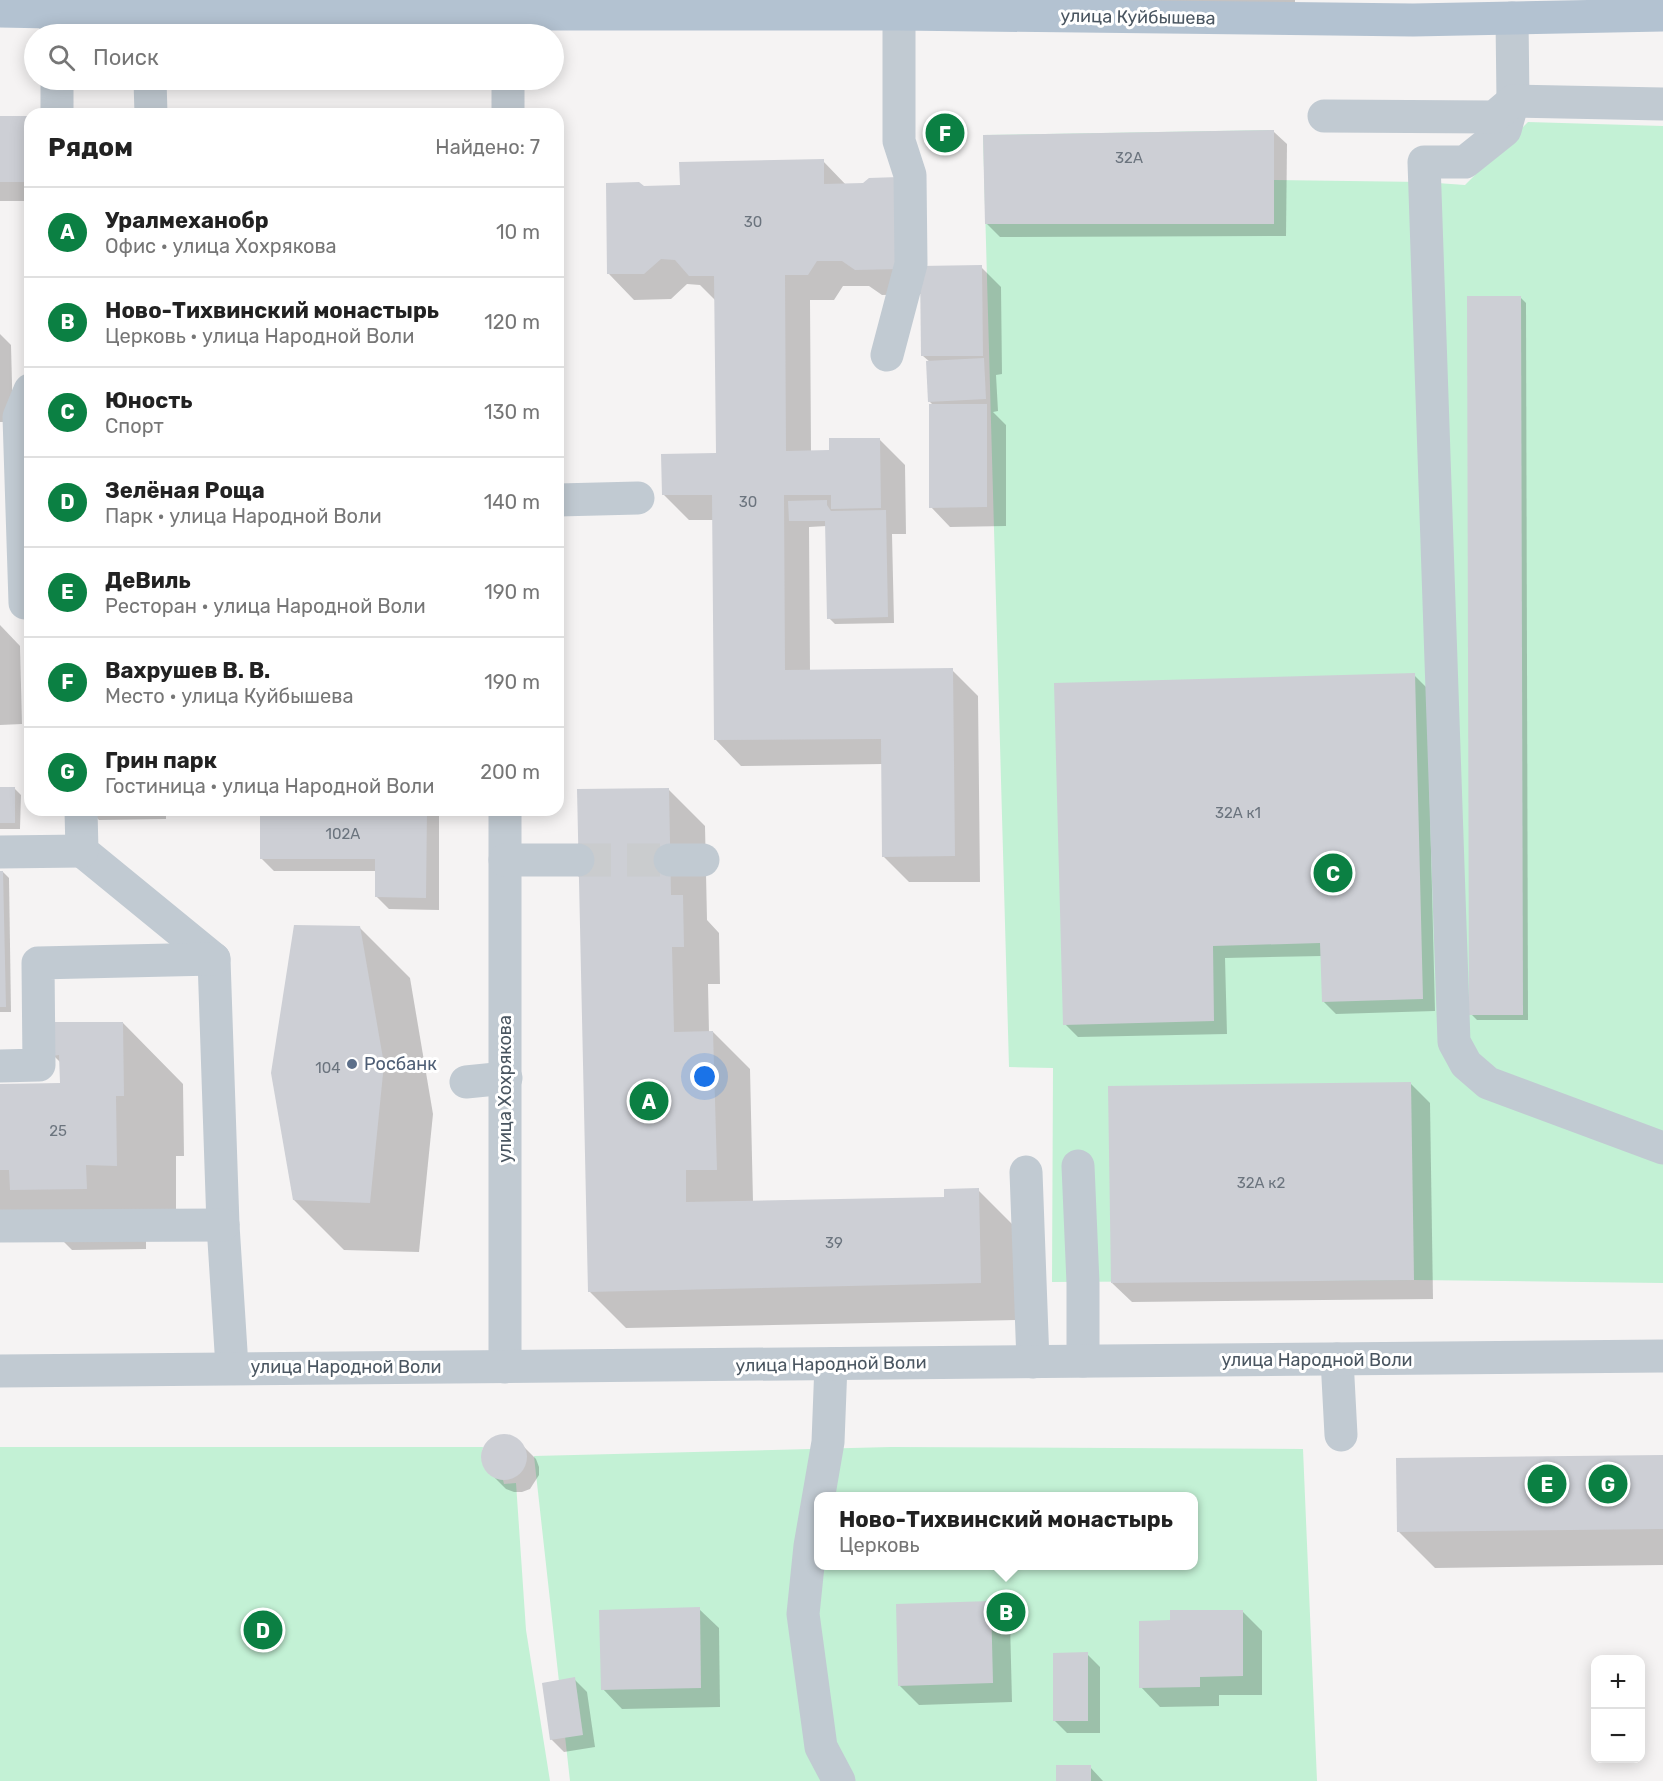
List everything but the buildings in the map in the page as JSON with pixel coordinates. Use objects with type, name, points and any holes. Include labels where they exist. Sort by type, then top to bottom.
[{"type":"main road","name":"улица Куйбышева","points":[[0,11],[56,23],[149,24],[1067,8],[1465,10],[1512,18],[1663,15]]},
{"type":"street","points":[[879,10],[899,141],[910,175],[911,264],[887,355]]},
{"type":"street","points":[[1512,18],[1513,101],[1505,130],[1465,162],[1424,162],[1454,1042],[1466,1064],[1488,1083],[1663,1148]]},
{"type":"street","points":[[57,90],[57,108]]},
{"type":"street","points":[[150,90],[151,108]]},
{"type":"street","points":[[508,90],[508,108]]},
{"type":"street","points":[[1324,116],[1494,117],[1513,101],[1663,104]]},
{"type":"street","points":[[24,405],[19,417],[24,572]]},
{"type":"street","points":[[564,500],[638,498]]},
{"type":"street","points":[[81,816],[82,851]]},
{"type":"street","name":"улица Хохрякова","points":[[505,816],[505,1367]]},
{"type":"street","points":[[0,852],[82,851],[214,959],[223,1225],[232,1367]]},
{"type":"street","points":[[505,860],[578,860]]},
{"type":"street","points":[[670,860],[704,860]]},
{"type":"street","points":[[0,1066],[39,1065],[38,963],[214,959]]},
{"type":"street","points":[[466,1082],[506,1078]]},
{"type":"street","points":[[1078,1166],[1083,1283],[1083,1361]]},
{"type":"street","points":[[1026,1172],[1034,1362]]},
{"type":"street","points":[[0,1226],[223,1225]]},
{"type":"street","name":"улица Народной Воли","points":[[0,1371],[232,1367],[505,1367],[1663,1356]]},
{"type":"street","points":[[1337,1359],[1341,1435]]},
{"type":"street","points":[[819,1492],[828,1442],[831,1364]]},
{"type":"street","points":[[814,1523],[803,1614],[821,1747],[839,1781]]},
{"type":"green space","points":[[1528,122],[1663,126],[1663,1283],[1414,1280],[1052,1282],[1053,1068],[1009,1067],[983,135],[1274,130],[1274,180],[1423,182],[1465,185]]},
{"type":"green space","points":[[0,1447],[483,1447],[482,1459],[488,1473],[503,1480],[504,1484],[516,1483],[526,1630],[550,1781],[0,1781]]},
{"type":"green space","points":[[891,1447],[1303,1449],[1317,1781],[570,1781],[534,1456]]},
{"type":"tunnel","points":[[578,860],[670,860]]},
{"type":"place","name":"Вахрушев В. В.","points":[[945,133]]},
{"type":"place","name":"Юность","points":[[1333,873]]},
{"type":"place","name":"Росбанк","points":[[352,1064]]},
{"type":"place","name":"Уралмеханобр","points":[[649,1101]]},
{"type":"place","name":"ДеВиль","points":[[1547,1484]]},
{"type":"place","name":"Грин парк","points":[[1608,1484]]},
{"type":"place","name":"Ново-Тихвинский монастырь","points":[[1006,1612]]},
{"type":"place","name":"Зелёная Роща","points":[[263,1630]]}]
